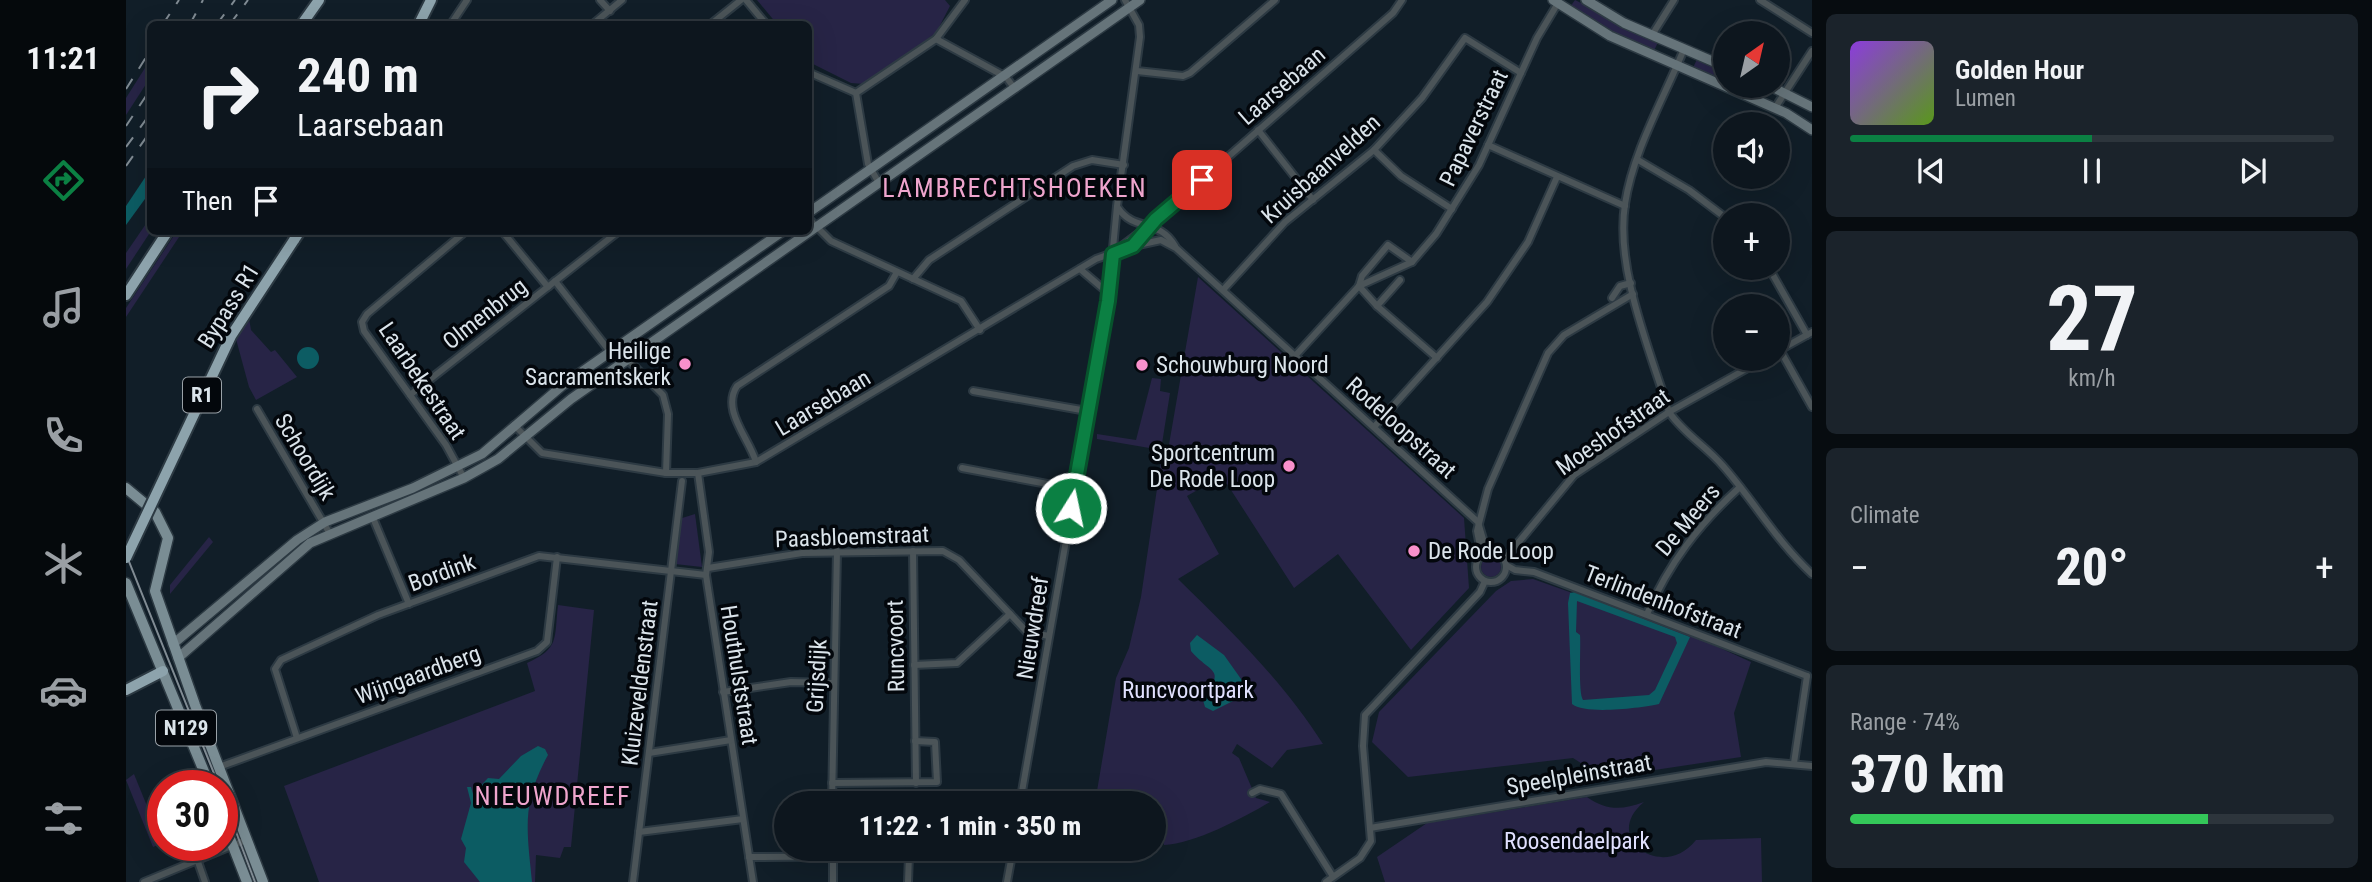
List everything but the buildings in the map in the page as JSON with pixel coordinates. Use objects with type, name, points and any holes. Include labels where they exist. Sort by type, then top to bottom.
[{"type":"highway","points":[[304,21],[319,0]]},
{"type":"highway","points":[[421,21],[432,0]]},
{"type":"highway","points":[[126,295],[165,235]]},
{"type":"highway","name":"Bypass R1","points":[[126,558],[231,336],[297,236]]},
{"type":"highway","points":[[126,690],[163,671]]},
{"type":"main road","name":"N129","points":[[126,488],[155,512],[168,538],[155,591],[262,882]]},
{"type":"main road","name":"N129","points":[[126,583],[203,770]]},
{"type":"main road","points":[[156,655],[173,644]]},
{"type":"main road","points":[[163,671],[178,658]]},
{"type":"main road","points":[[238,860],[247,882]]},
{"type":"street","points":[[453,21],[467,0]]},
{"type":"street","points":[[600,0],[610,10]]},
{"type":"street","points":[[597,21],[622,0]]},
{"type":"street","points":[[716,21],[743,0],[763,21]]},
{"type":"street","points":[[812,213],[1112,0]]},
{"type":"street","points":[[812,231],[1015,89],[1128,4],[1139,0]]},
{"type":"street","points":[[1137,71],[1183,76],[1190,73],[1275,0]]},
{"type":"street","name":"Laarsebaan","points":[[1113,254],[1393,13],[1402,0]]},
{"type":"street","points":[[1586,0],[1651,36],[1713,61]]},
{"type":"street","points":[[1651,36],[1674,0]]},
{"type":"street","points":[[1759,0],[1812,33]]},
{"type":"street","points":[[856,93],[936,39],[959,2]]},
{"type":"street","points":[[1555,2],[1610,36],[1774,108],[1812,130]]},
{"type":"street","name":"Papaverstraat","points":[[1412,262],[1452,209],[1488,145],[1555,2]]},
{"type":"street","name":"Nieuwdreef","points":[[1022,791],[1113,254],[1140,37],[1139,24],[1128,4]]},
{"type":"street","name":"Kruisbaanvelden","points":[[1223,290],[1285,222],[1374,150],[1422,98],[1465,38],[1521,72]]},
{"type":"street","points":[[936,39],[1006,77],[1015,89]]},
{"type":"street","points":[[1684,49],[1638,160],[1625,206],[1625,262],[1669,412],[1678,426],[1721,463],[1782,544],[1812,574]]},
{"type":"street","points":[[1790,83],[1812,51]]},
{"type":"street","points":[[812,76],[823,76],[856,93]]},
{"type":"street","points":[[856,93],[871,171],[879,183]]},
{"type":"street","points":[[1790,95],[1812,107]]},
{"type":"street","points":[[1774,108],[1780,98]]},
{"type":"street","points":[[1258,131],[1313,200]]},
{"type":"street","points":[[1488,145],[1625,206]]},
{"type":"street","points":[[1374,150],[1401,176],[1452,209]]},
{"type":"street","points":[[913,279],[929,260],[1073,166],[1092,160],[1124,165]]},
{"type":"street","points":[[1638,160],[1689,190],[1713,208]]},
{"type":"street","points":[[1374,427],[1487,302],[1528,243],[1558,177]]},
{"type":"street","points":[[1117,206],[1124,217],[1136,224],[1151,224]]},
{"type":"street","points":[[812,222],[831,241],[961,301],[980,330]]},
{"type":"street","name":"Laarsebaan","points":[[514,425],[542,453],[666,472],[698,473],[756,461],[1096,259],[1133,246],[1151,224]]},
{"type":"street","name":"Rodeloopstraat","points":[[1151,224],[1161,240],[1176,248]]},
{"type":"street","name":"Rodeloopstraat","points":[[1151,224],[1161,230],[1176,248],[1478,522]]},
{"type":"street","name":"Laarbekestraat","points":[[461,235],[367,314],[362,322],[365,331],[464,478]]},
{"type":"street","points":[[505,235],[548,286]]},
{"type":"street","name":"Olmenbrug","points":[[410,395],[614,235]]},
{"type":"street","points":[[173,644],[297,540],[325,522],[458,467],[482,454],[537,407],[777,235]]},
{"type":"street","points":[[178,658],[310,543],[464,478],[526,438],[628,360],[806,235]]},
{"type":"street","points":[[1133,246],[1161,240]]},
{"type":"street","points":[[1359,286],[1362,276],[1388,245],[1412,262]]},
{"type":"street","points":[[1295,356],[1359,286],[1412,262]]},
{"type":"street","points":[[1080,269],[1107,292]]},
{"type":"street","points":[[756,461],[730,404],[737,386],[889,286],[897,272]]},
{"type":"street","points":[[1377,306],[1400,279]]},
{"type":"street","points":[[1776,280],[1809,333],[1790,344]]},
{"type":"street","points":[[555,281],[611,353],[628,360],[667,403],[669,454],[666,472]]},
{"type":"street","points":[[1612,298],[1620,286],[1631,283]]},
{"type":"street","points":[[1359,286],[1377,306],[1437,358]]},
{"type":"street","points":[[1485,581],[1476,567],[1482,556],[1478,522],[1494,471],[1548,353],[1564,335],[1633,294]]},
{"type":"street","points":[[1790,369],[1812,407]]},
{"type":"street","name":"Moeshofstraat","points":[[1505,563],[1575,474],[1669,412],[1742,371]]},
{"type":"street","points":[[973,391],[1087,411]]},
{"type":"street","points":[[537,407],[548,419]]},
{"type":"street","name":"Schoordijk","points":[[257,409],[330,534]]},
{"type":"street","points":[[962,468],[1074,489]]},
{"type":"street","name":"Houthulststraat","points":[[698,473],[709,552],[707,571],[723,692],[753,882]]},
{"type":"street","points":[[671,571],[682,481]]},
{"type":"street","name":"De Meers","points":[[1647,614],[1660,585],[1687,541],[1740,487]]},
{"type":"street","points":[[373,518],[409,604]]},
{"type":"street","points":[[1478,522],[1485,546],[1505,563],[1502,578],[1494,582],[1485,581]]},
{"type":"street","name":"Paasbloemstraat","points":[[707,571],[781,555],[837,551],[943,551],[952,555],[1027,632],[1049,636]]},
{"type":"street","name":"Grijsdijk","points":[[832,791],[832,683],[837,651],[837,551]]},
{"type":"street","name":"Runcvoort","points":[[913,551],[916,783]]},
{"type":"street","points":[[1482,556],[1491,553]]},
{"type":"street","name":"Bordink","points":[[297,738],[275,669],[281,660],[409,604],[540,556],[671,571],[707,571]]},
{"type":"street","name":"Wijngaardberg","points":[[219,767],[543,647],[547,642],[557,557]]},
{"type":"street","name":"Terlindenhofstraat","points":[[1505,563],[1515,570],[1534,572],[1809,675]]},
{"type":"street","name":"Kluizeveldenstraat","points":[[633,882],[671,571]]},
{"type":"street","points":[[1326,882],[1366,852],[1371,841],[1363,737],[1366,715],[1480,592],[1485,581]]},
{"type":"street","points":[[914,665],[957,663],[1010,614]]},
{"type":"street","points":[[1794,763],[1809,675]]},
{"type":"street","points":[[723,692],[791,682],[832,683]]},
{"type":"street","points":[[649,753],[731,740]]},
{"type":"street","points":[[832,783],[937,782],[936,744],[915,741]]},
{"type":"street","name":"Speelpleinstraat","points":[[1370,828],[1766,762],[1812,766]]},
{"type":"street","points":[[1252,793],[1260,789],[1281,794],[1332,876]]},
{"type":"street","points":[[639,832],[743,819]]},
{"type":"street","points":[[238,843],[246,840]]},
{"type":"street","points":[[749,857],[774,857]]},
{"type":"street","points":[[144,882],[192,861]]},
{"type":"street","points":[[198,861],[205,882]]},
{"type":"street","points":[[833,861],[833,882]]},
{"type":"street","points":[[908,882],[909,861]]},
{"type":"street","points":[[1007,882],[1010,861]]},
{"type":"street","points":[[159,874],[163,882]]},
{"type":"green space","points":[[757,0],[945,0],[950,6],[936,33],[864,84],[851,83],[812,64],[812,21],[774,21]]},
{"type":"green space","points":[[1575,0],[1658,42],[1654,51],[1616,35],[1570,7]]},
{"type":"green space","points":[[1697,59],[1713,66],[1713,77],[1693,68]]},
{"type":"green space","points":[[147,65],[147,83],[126,115],[126,98]]},
{"type":"green space","points":[[147,222],[148,235],[126,269],[126,253]]},
{"type":"green space","points":[[174,235],[180,235],[126,317],[126,308]]},
{"type":"green space","name":"Runcvoortpark","points":[[1198,277],[1464,518],[1469,588],[1411,650],[1338,554],[1294,588],[1222,476],[1187,496],[1219,554],[1178,579],[1274,678],[1323,744],[1287,750],[1272,768],[1237,744],[1232,753],[1239,758],[1256,798],[1270,802],[1204,835],[1166,845],[1166,791],[1097,791],[1116,678],[1129,648],[1141,597],[1162,455],[1167,456]]},
{"type":"green space","points":[[249,318],[251,330],[271,352],[275,350],[297,377],[256,400],[249,387],[236,339]]},
{"type":"green space","points":[[1152,378],[1161,379],[1160,391],[1170,393],[1161,450],[1097,439],[1097,434],[1136,440]]},
{"type":"green space","points":[[695,514],[702,567],[675,564],[679,519]]},
{"type":"green space","points":[[209,537],[213,542],[170,594],[170,585]]},
{"type":"green space","points":[[1487,557],[1495,557],[1501,567],[1495,577],[1487,577],[1481,571],[1481,563]]},
{"type":"green space","points":[[1533,579],[1696,637],[1751,662],[1734,713],[1741,757],[1648,771],[1632,765],[1617,765],[1602,770],[1589,781],[1584,765],[1573,758],[1408,777],[1372,742],[1379,712],[1496,591],[1511,581]]},
{"type":"green space","points":[[558,605],[594,610],[571,847],[564,847],[560,858],[536,855],[535,882],[319,882],[284,786],[535,691],[527,663],[538,658],[550,647],[555,634]]},
{"type":"green space","points":[[134,774],[147,806],[147,832],[126,780]]},
{"type":"green space","name":"Roosendaelpark","points":[[1587,797],[1601,805],[1615,808],[1644,802],[1632,816],[1629,829],[1632,841],[1653,856],[1668,857],[1682,852],[1696,840],[1761,838],[1762,882],[1385,882],[1377,857],[1427,823]]},
{"type":"water","points":[[147,174],[147,196],[126,225],[126,206]]},
{"type":"water","points":[[304,347],[312,347],[319,354],[319,362],[312,369],[304,369],[297,362],[297,354]]},
{"type":"water","points":[[1575,592],[1690,637],[1659,704],[1600,710],[1572,704],[1568,603],[1570,593]],"holes":[[[1577,601],[1675,637],[1677,643],[1655,690],[1649,695],[1583,700],[1580,635],[1576,632]]]},
{"type":"water","points":[[1197,635],[1224,655],[1246,686],[1241,697],[1213,711],[1205,707],[1203,700],[1214,682],[1214,672],[1191,651],[1190,643]]},
{"type":"water","points":[[538,746],[545,749],[548,755],[533,788],[528,817],[532,882],[480,882],[464,862],[466,848],[461,839],[471,803],[467,787],[471,787],[473,794],[488,778],[499,779],[521,756]]},
{"type":"tram line","points":[[126,554],[213,770]]},
{"type":"tram line","points":[[238,837],[255,882]]},
{"type":"railway","points":[[165,21],[179,0]]},
{"type":"railway","points":[[192,21],[203,0]]},
{"type":"railway","points":[[219,21],[235,0]]},
{"type":"railway","points":[[232,21],[248,0]]},
{"type":"railway","points":[[126,89],[147,56]]},
{"type":"railway","points":[[126,126],[147,94]]},
{"type":"railway","points":[[126,147],[147,118]]},
{"type":"railway","points":[[126,166],[147,136]]},
{"type":"place","name":"Heilige Sacramentskerk","points":[[685,364]]},
{"type":"place","name":"Schouwburg Noord","points":[[1142,365]]},
{"type":"place","name":"Sportcentrum De Rode Loop","points":[[1289,466]]},
{"type":"place","name":"De Rode Loop","points":[[1414,551]]},
{"type":"district","name":"LAMBRECHTSHOEKEN","points":[[1015,188]]},
{"type":"district","name":"NIEUWDREEF","points":[[553,796]]},
{"type":"route","points":[[1071,508],[1108,301],[1113,254],[1133,246],[1156,219],[1202,180]]}]
